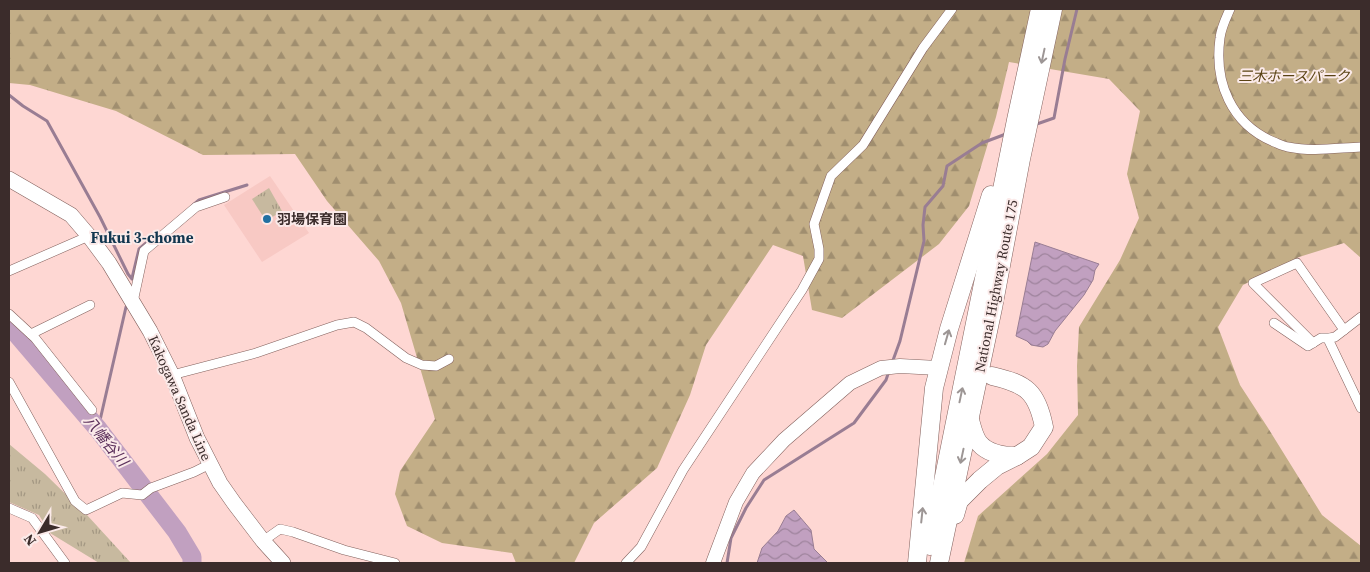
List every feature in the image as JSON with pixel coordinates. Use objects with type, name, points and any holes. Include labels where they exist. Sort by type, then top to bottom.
[{"type":"highway","name":"National Highway Route 175","points":[[927,563],[1040,9]]},
{"type":"highway","name":"National Highway Route 175","points":[[939,563],[1053,9]]},
{"type":"highway","points":[[916,563],[934,388],[938,368],[1002,156],[1016,120]]},
{"type":"highway","points":[[938,368],[956,370]]},
{"type":"highway","points":[[939,563],[959,501],[980,480],[998,466],[1031,447],[1044,427],[1040,410],[1030,391],[1020,385],[992,376]]},
{"type":"highway","points":[[970,419],[978,442],[987,449],[1003,456],[1017,456]]},
{"type":"main road","name":"Kakogawa Sanda Line","points":[[9,179],[71,215],[89,236],[150,331],[172,375],[197,438],[210,464],[234,503],[282,563]]},
{"type":"street","points":[[626,563],[641,547],[683,470],[802,290],[819,259],[814,224],[832,176],[863,144],[923,48],[952,9]]},
{"type":"street","points":[[1230,9],[1220,36],[1219,56],[1222,85],[1230,105],[1244,123],[1263,137],[1286,147],[1308,150],[1361,147]]},
{"type":"street","points":[[133,303],[144,251],[196,207],[225,197]]},
{"type":"street","points":[[9,270],[89,236]]},
{"type":"street","points":[[1313,343],[1253,283],[1297,263],[1344,330]]},
{"type":"street","points":[[31,334],[90,305]]},
{"type":"street","points":[[9,314],[31,334],[92,410]]},
{"type":"street","points":[[1274,323],[1308,346],[1321,338],[1335,337],[1361,317]]},
{"type":"street","points":[[172,375],[256,353],[337,325],[354,322],[366,328],[406,358],[422,365],[436,366],[449,359]]},
{"type":"street","points":[[1330,338],[1329,341],[1361,408]]},
{"type":"street","points":[[713,563],[736,502],[753,473],[784,440],[850,383],[881,368],[900,366],[938,368]]},
{"type":"street","points":[[9,382],[75,501],[86,510],[122,493],[142,495],[151,488],[210,464]]},
{"type":"street","points":[[9,508],[32,518],[66,563]]},
{"type":"street","points":[[263,541],[280,528],[344,550],[395,563]]},
{"type":"shaded area","name":"羽場保育園","points":[[270,176],[309,233],[262,262],[224,205]]},
{"type":"green space","name":"三木ホースパーク","points":[[9,9],[1361,9],[1361,258],[1344,243],[1299,257],[1243,285],[1218,327],[1240,385],[1322,515],[1361,546],[1361,563],[964,563],[978,516],[1047,454],[1078,415],[1077,366],[1079,327],[1120,260],[1139,218],[1127,174],[1140,111],[1109,79],[1009,62],[996,117],[969,206],[939,244],[842,318],[812,310],[803,256],[773,245],[706,345],[690,395],[657,468],[594,523],[574,563],[516,563],[512,553],[442,543],[407,526],[395,494],[400,471],[435,419],[401,303],[379,261],[327,201],[295,154],[203,155],[116,111],[30,85],[9,83]]},
{"type":"green space","points":[[269,188],[282,211],[266,221],[252,199]]},
{"type":"green space","points":[[9,444],[45,474],[87,515],[131,563],[99,563],[50,533],[39,515],[9,502]]},
{"type":"water","points":[[1035,242],[1099,264],[1095,270],[1093,280],[1084,295],[1055,331],[1048,344],[1043,347],[1031,345],[1016,336]]},
{"type":"water","points":[[794,510],[811,530],[814,549],[828,563],[757,563],[762,548],[778,531],[786,516]]},
{"type":"waterway","points":[[1034,125],[1054,118],[1077,9]]},
{"type":"waterway","points":[[9,95],[47,121],[132,279]]},
{"type":"waterway","points":[[892,363],[900,341],[924,241],[925,207],[943,186],[947,166],[982,143],[1006,134]]},
{"type":"waterway","points":[[193,205],[199,200],[247,185]]},
{"type":"waterway","points":[[132,278],[139,249],[159,232]]},
{"type":"waterway","points":[[98,429],[126,307]]},
{"type":"waterway","name":"八幡谷川","points":[[9,327],[98,429],[177,532],[192,557],[192,563]]},
{"type":"waterway","points":[[727,563],[731,538],[746,508],[764,480],[854,423],[886,380],[889,371]]},
{"type":"place","name":"羽場保育園","points":[[267,219]]},
{"type":"district","name":"Fukui 3-chome","points":[[142,238]]}]
